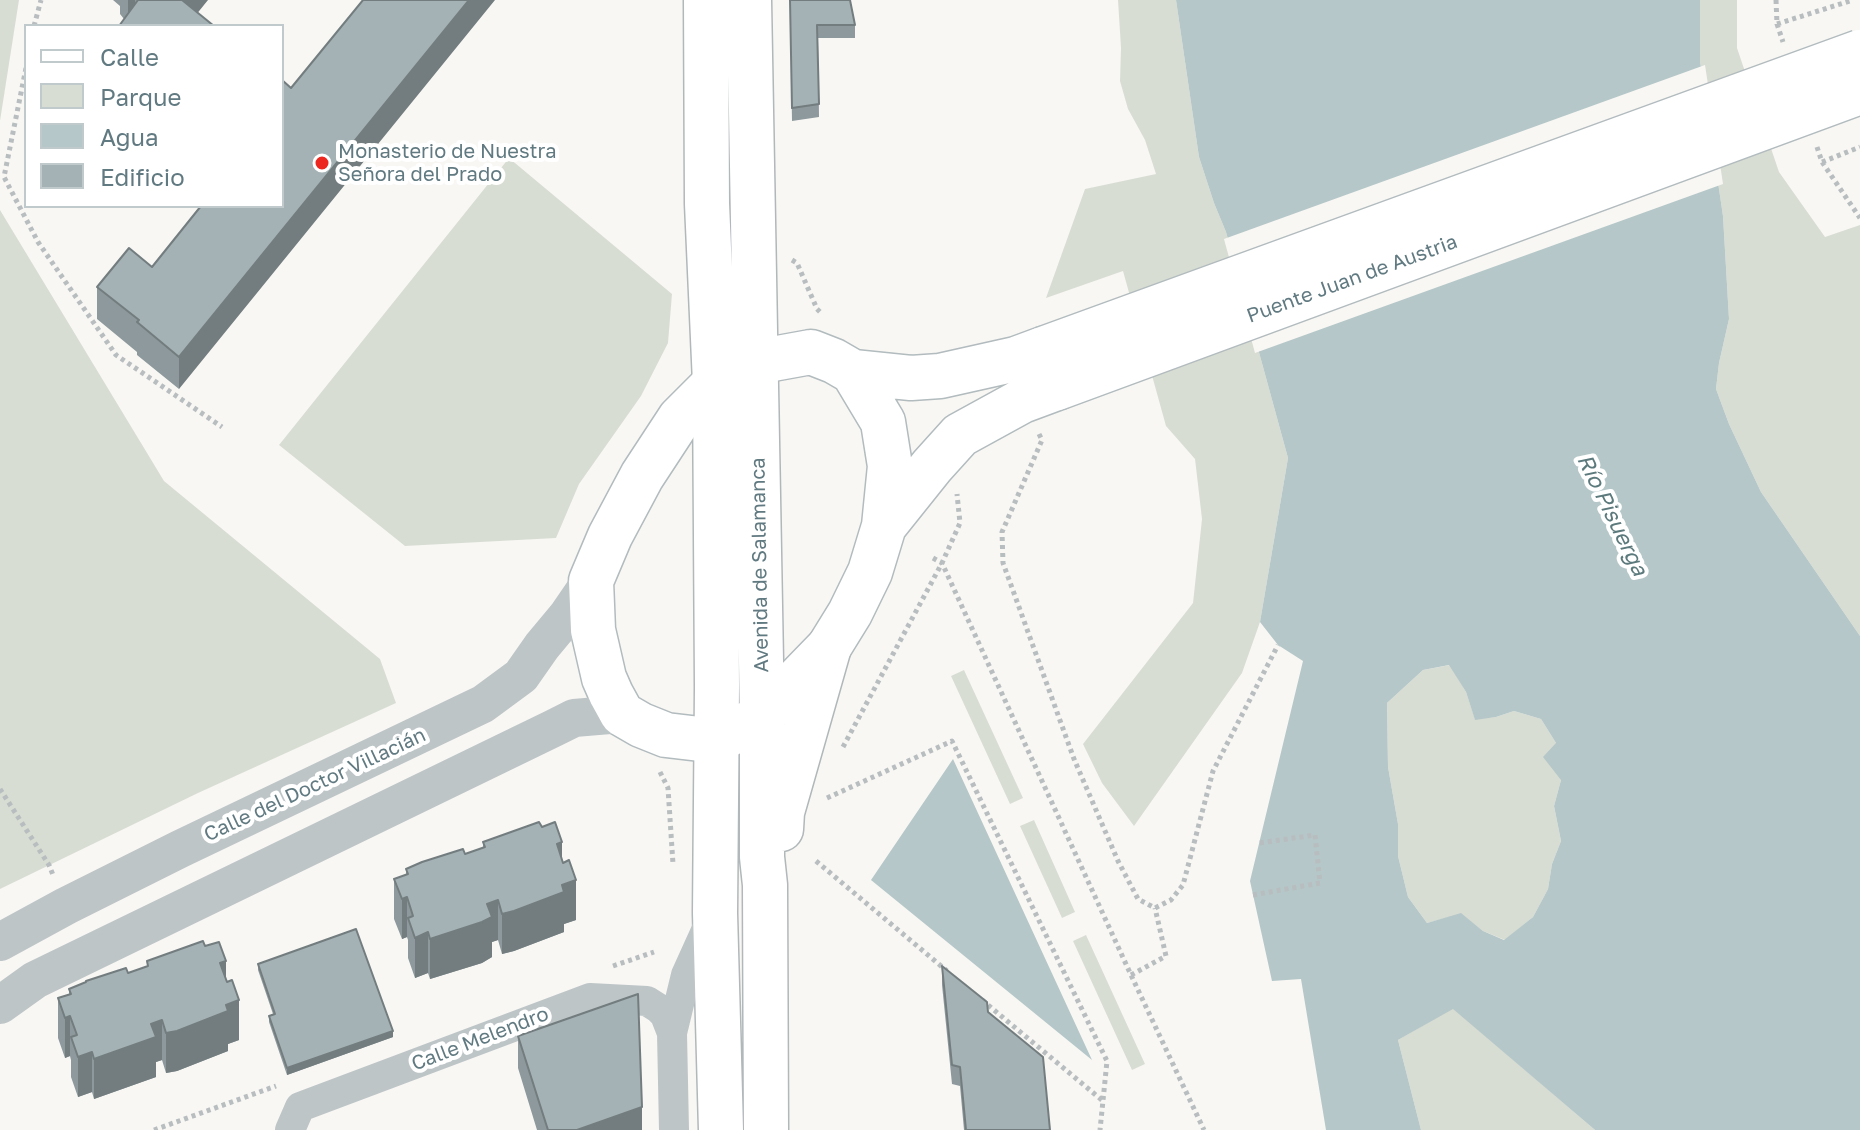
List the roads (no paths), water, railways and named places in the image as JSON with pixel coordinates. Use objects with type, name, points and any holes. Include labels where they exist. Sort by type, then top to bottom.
[{"type":"main road","points":[[706,0],[707,204],[715,383],[715,913],[721,1130]]},
{"type":"main road","name":"Avenida de Salamanca","points":[[749,0],[762,857],[765,885],[766,1130]]},
{"type":"main road","name":"Puente Juan de Austria","points":[[884,526],[960,435],[1041,379],[1860,52]]},
{"type":"main road","name":"Puente Juan de Austria","points":[[1041,379],[1860,92]]},
{"type":"main road","points":[[811,352],[853,372],[883,422],[890,466],[884,526],[870,572],[829,647],[762,716],[717,741],[666,735],[622,714],[604,678],[593,630],[591,581],[610,536],[642,476],[680,418],[715,383],[756,362],[811,352]]},
{"type":"main road","name":"Puente Juan de Austria","points":[[853,372],[911,378],[940,376],[1016,359],[1041,379]]},
{"type":"main road","points":[[765,885],[776,858],[782,812],[829,647]]},
{"type":"street","name":"Calle del Doctor Villacián","points":[[0,942],[180,849],[483,704],[521,676],[591,581]]},
{"type":"street","points":[[0,1005],[35,980],[574,718],[622,714]]},
{"type":"street","points":[[674,1130],[672,1033],[686,975],[715,913]]},
{"type":"street","name":"Calle Melendro","points":[[290,1130],[300,1107],[590,998],[647,1001],[665,1015],[672,1033]]},
{"type":"water","name":"Río Pisuerga","points":[[1176,0],[1700,0],[1700,61],[1723,216],[1729,319],[1716,389],[1761,492],[1860,636],[1860,1130],[1595,1130],[1453,1009],[1398,1040],[1421,1130],[1326,1130],[1301,979],[1272,981],[1250,881],[1303,661],[1278,645],[1260,622],[1288,458],[1226,232],[1199,157]],"holes":[[[1449,665],[1466,692],[1475,720],[1514,711],[1541,719],[1556,743],[1543,757],[1561,780],[1554,806],[1561,841],[1552,864],[1548,889],[1533,917],[1504,940],[1483,931],[1461,913],[1427,923],[1408,897],[1398,856],[1398,824],[1388,767],[1387,703],[1423,670]]]},
{"type":"water","points":[[953,759],[1092,1060],[871,880]]},
{"type":"place","name":"Monasterio de Nuestra Señora del Prado","points":[[322,163]]}]
